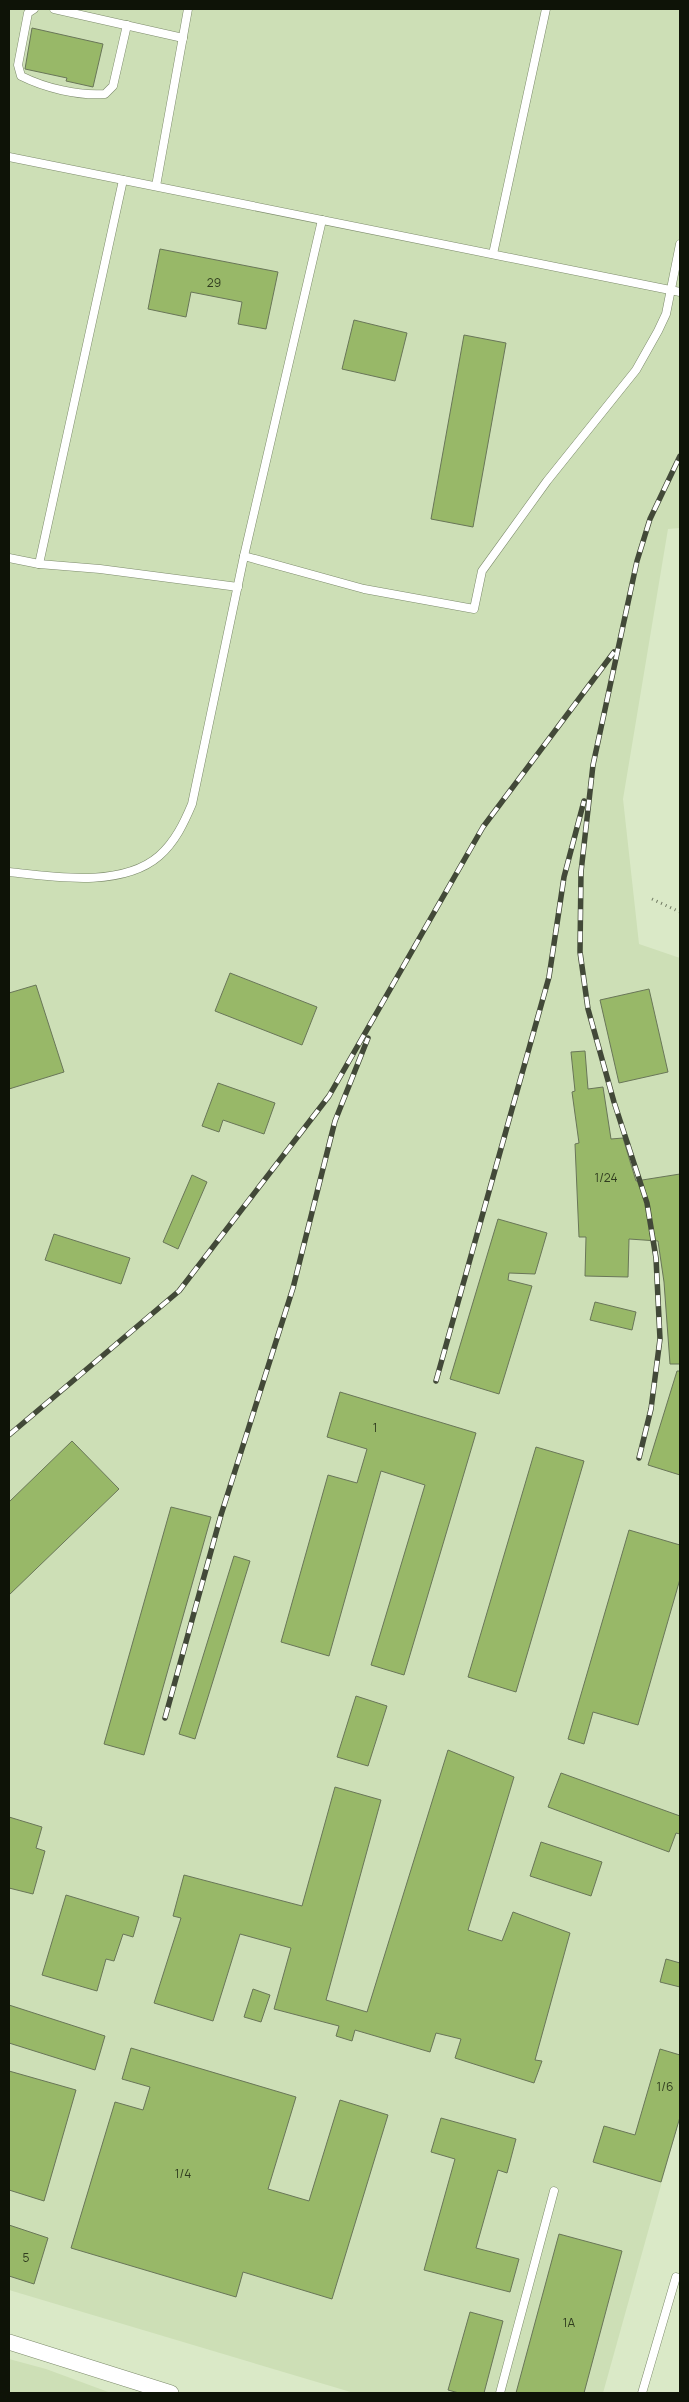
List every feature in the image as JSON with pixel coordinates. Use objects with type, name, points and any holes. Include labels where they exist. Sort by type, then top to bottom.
[{"type":"street","points":[[9,2342],[170,2393]]},
{"type":"lane","points":[[34,9],[28,14],[18,65],[21,76],[35,83],[91,95],[106,94],[113,86],[127,25]]},
{"type":"lane","points":[[54,9],[183,38]]},
{"type":"lane","points":[[156,186],[188,9]]},
{"type":"lane","points":[[493,254],[546,9]]},
{"type":"lane","points":[[9,156],[680,292]]},
{"type":"lane","points":[[38,564],[123,180]]},
{"type":"lane","points":[[9,872],[65,878],[104,877],[140,868],[159,856],[180,830],[192,804],[244,556],[322,220]]},
{"type":"lane","points":[[244,556],[364,589],[474,609],[482,571],[547,481],[636,370],[666,314],[680,244]]},
{"type":"lane","points":[[9,558],[38,564],[100,569],[238,588]]},
{"type":"lane","points":[[500,2393],[554,2190]]},
{"type":"lane","points":[[642,2393],[676,2277]]},
{"type":"path","points":[[652,899],[680,912]]},
{"type":"shaded area","points":[[9,9],[680,9],[680,528],[668,529],[623,799],[639,944],[680,958],[680,2117],[603,2393],[354,2393],[9,2290]]},
{"type":"shaded area","points":[[9,2359],[46,2369],[111,2393],[9,2393]]},
{"type":"building","points":[[32,28],[103,44],[93,87],[66,81],[67,78],[25,69]]},
{"type":"building","points":[[160,249],[278,272],[266,329],[238,324],[242,302],[191,292],[186,317],[148,309]]},
{"type":"building","points":[[354,320],[407,333],[395,381],[342,369]]},
{"type":"building","points":[[464,335],[506,343],[473,527],[431,519]]},
{"type":"building","points":[[230,973],[317,1007],[302,1045],[215,1011]]},
{"type":"building","points":[[36,985],[64,1072],[9,1089],[9,993]]},
{"type":"building","points":[[649,989],[668,1072],[619,1083],[600,1000]]},
{"type":"building","points":[[585,1051],[588,1089],[603,1087],[611,1139],[623,1138],[636,1181],[680,1174],[680,1364],[670,1364],[664,1282],[658,1241],[629,1239],[628,1277],[585,1276],[586,1237],[579,1237],[575,1144],[579,1143],[572,1092],[575,1091],[571,1052]]},
{"type":"building","points":[[218,1083],[275,1103],[264,1134],[223,1120],[219,1132],[202,1126]]},
{"type":"building","points":[[192,1175],[207,1182],[178,1249],[163,1242]]},
{"type":"building","points":[[498,1219],[547,1233],[535,1274],[509,1273],[508,1280],[532,1286],[499,1394],[450,1379]]},
{"type":"building","points":[[54,1234],[130,1258],[121,1284],[45,1260]]},
{"type":"building","points":[[595,1302],[636,1312],[632,1330],[590,1320]]},
{"type":"building","points":[[677,1371],[680,1371],[680,1475],[648,1465]]},
{"type":"building","points":[[340,1392],[476,1433],[404,1675],[371,1665],[425,1485],[381,1471],[329,1656],[281,1642],[328,1475],[357,1483],[367,1449],[327,1437]]},
{"type":"building","points":[[72,1441],[119,1489],[9,1595],[9,1502]]},
{"type":"building","points":[[536,1447],[584,1461],[516,1692],[468,1677]]},
{"type":"building","points":[[171,1507],[211,1517],[144,1755],[104,1744]]},
{"type":"building","points":[[629,1530],[680,1545],[680,1579],[638,1725],[593,1712],[584,1744],[568,1739]]},
{"type":"building","points":[[234,1556],[250,1561],[195,1739],[179,1734]]},
{"type":"building","points":[[356,1696],[387,1706],[368,1766],[337,1757]]},
{"type":"building","points":[[448,1750],[514,1777],[468,1930],[502,1941],[513,1912],[570,1933],[535,2060],[542,2061],[534,2083],[455,2058],[461,2039],[436,2033],[430,2052],[355,2030],[352,2041],[336,2036],[339,2026],[274,2009],[291,1948],[240,1934],[213,2021],[154,2003],[181,1918],[173,1916],[184,1875],[302,1906],[335,1787],[381,1800],[326,2000],[367,2012]]},
{"type":"building","points":[[561,1773],[680,1816],[680,1834],[676,1833],[669,1852],[548,1807]]},
{"type":"building","points":[[9,1817],[42,1827],[36,1848],[45,1851],[33,1894],[9,1888]]},
{"type":"building","points":[[541,1842],[602,1862],[591,1896],[530,1876]]},
{"type":"building","points":[[66,1895],[139,1917],[133,1937],[123,1934],[114,1961],[106,1959],[97,1991],[42,1975]]},
{"type":"building","points":[[666,1959],[680,1963],[680,1987],[660,1982]]},
{"type":"building","points":[[253,1989],[270,1995],[261,2022],[244,2017]]},
{"type":"building","points":[[9,2005],[105,2036],[95,2070],[9,2043]]},
{"type":"building","points":[[131,2048],[296,2097],[268,2189],[309,2201],[340,2100],[388,2115],[332,2299],[243,2272],[236,2297],[71,2248],[115,2102],[143,2110],[150,2087],[122,2079]]},
{"type":"building","points":[[660,2049],[680,2055],[680,2117],[661,2182],[593,2162],[604,2126],[635,2135]]},
{"type":"building","points":[[9,2071],[76,2090],[44,2201],[9,2190]]},
{"type":"building","points":[[441,2118],[516,2139],[507,2173],[498,2170],[476,2248],[519,2259],[510,2292],[424,2270],[455,2159],[431,2152]]},
{"type":"building","points":[[9,2225],[48,2238],[34,2284],[9,2276]]},
{"type":"building","points":[[559,2234],[622,2251],[584,2393],[516,2393]]},
{"type":"building","points":[[470,2312],[503,2321],[484,2393],[459,2393],[448,2390]]},
{"type":"railway","points":[[639,1458],[651,1409],[660,1339],[656,1258],[647,1203],[614,1102],[588,1009],[580,952],[581,872],[593,765],[637,561],[650,519],[680,456]]},
{"type":"railway","points":[[9,1435],[179,1291],[329,1096],[483,827],[614,652]]},
{"type":"railway","points":[[436,1381],[549,977],[564,877],[584,801]]},
{"type":"railway","points":[[165,1718],[221,1515],[293,1288],[335,1121],[368,1038]]}]
